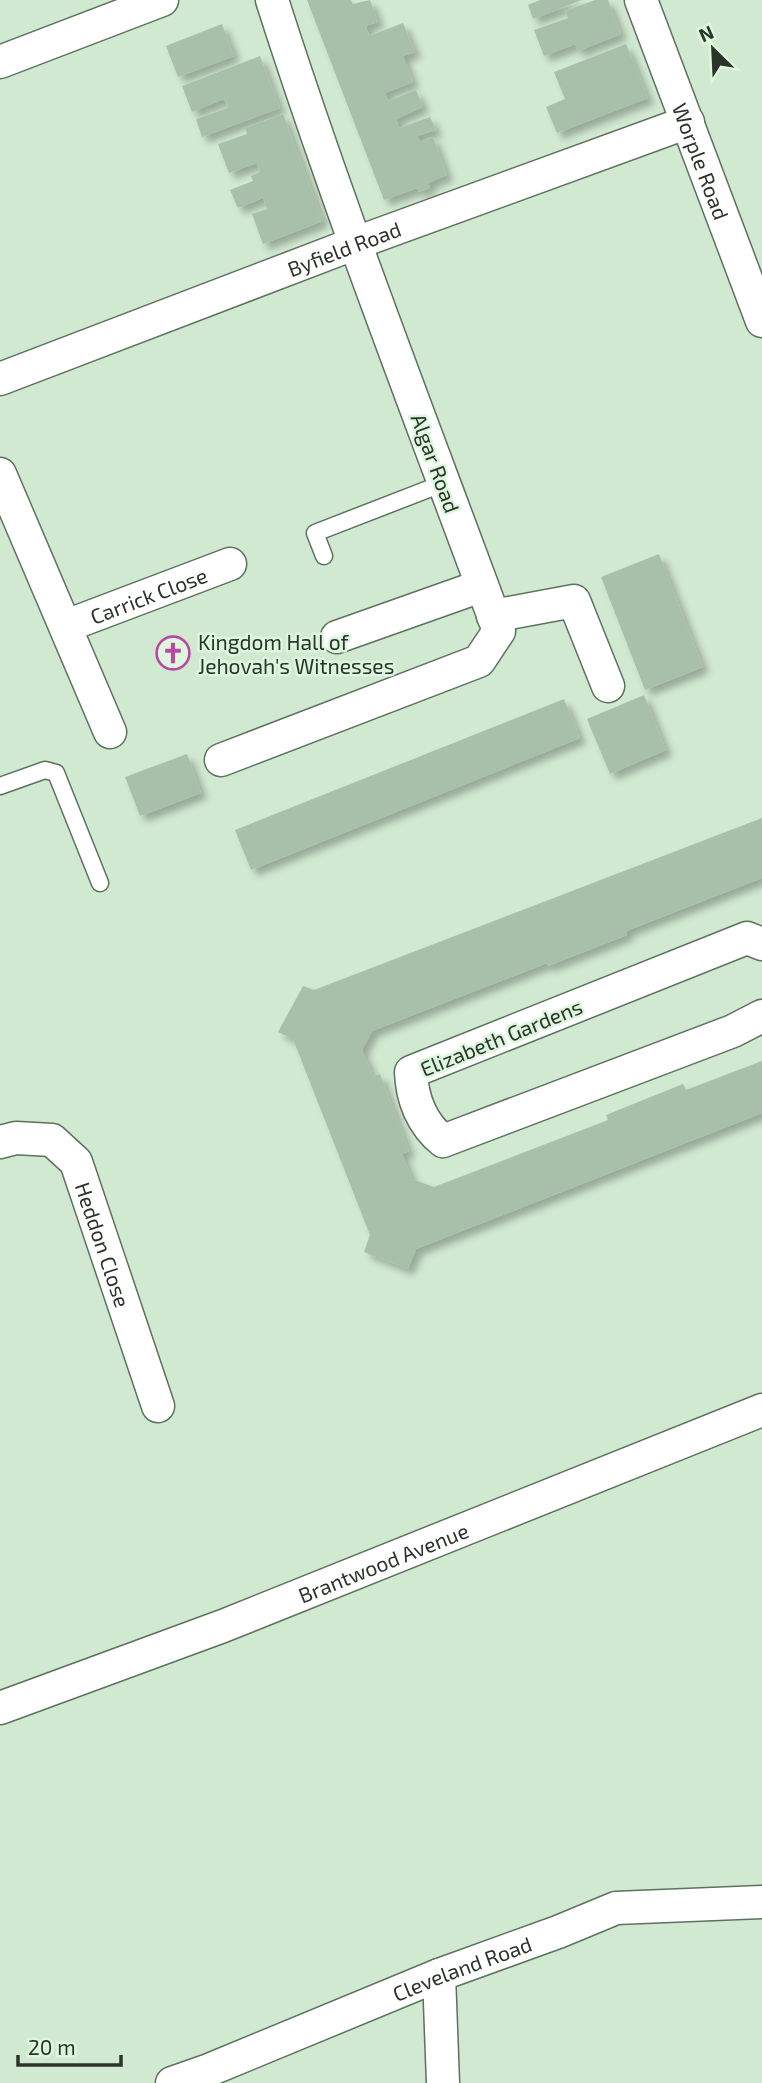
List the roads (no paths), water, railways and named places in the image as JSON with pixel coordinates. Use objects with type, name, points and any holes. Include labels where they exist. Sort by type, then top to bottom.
[{"type":"street","points":[[0,62],[162,0]]},
{"type":"street","name":"Algar Road","points":[[221,760],[480,661],[499,631],[356,243],[272,0]]},
{"type":"street","name":"Worple Road","points":[[641,0],[762,321]]},
{"type":"street","name":"Byfield Road","points":[[0,379],[356,243],[688,122]]},
{"type":"street","points":[[0,474],[110,732]]},
{"type":"street","name":"Carrick Close","points":[[66,626],[230,564]]},
{"type":"street","points":[[337,637],[481,586]]},
{"type":"street","points":[[493,616],[574,601],[608,686]]},
{"type":"street","name":"Elizabeth Gardens","points":[[757,938],[411,1072],[411,1088],[428,1129],[443,1141],[733,1031],[762,1016]]},
{"type":"street","name":"Heddon Close","points":[[0,1142],[16,1138],[52,1140],[76,1162],[158,1406]]},
{"type":"street","name":"Brantwood Avenue","points":[[0,1708],[223,1626],[762,1410]]},
{"type":"street","name":"Cleveland Road","points":[[172,2083],[439,1975],[558,1932],[615,1908],[762,1902]]},
{"type":"street","points":[[439,1975],[443,2083]]},
{"type":"lane","points":[[324,556],[314,533],[443,483]]},
{"type":"lane","points":[[0,786],[45,770],[57,773],[100,883]]},
{"type":"place","name":"Kingdom Hall of Jehovah's Witnesses","points":[[173,653]]}]
